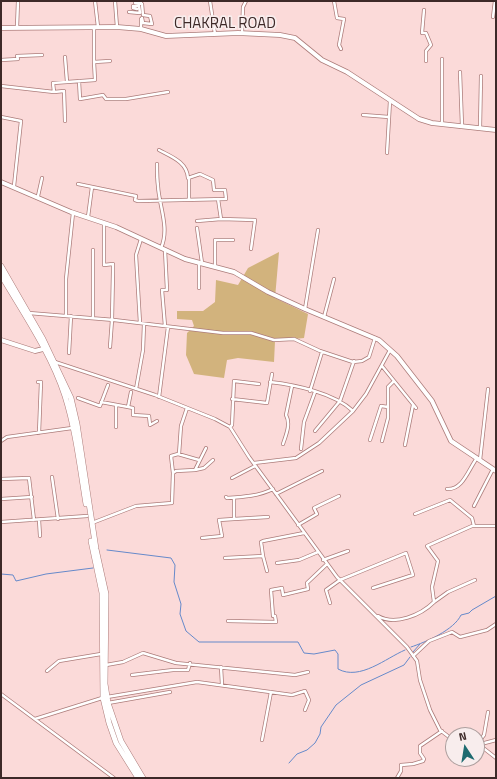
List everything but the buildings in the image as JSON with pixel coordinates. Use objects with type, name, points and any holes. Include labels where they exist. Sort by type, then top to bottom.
[{"type":"highway","points":[[1,266],[28,313],[46,349],[60,382],[72,421],[102,593],[102,654],[109,722],[116,743],[138,778]]},
{"type":"highway","points":[[1,275],[55,362],[66,386],[74,411],[92,524],[106,594],[106,699],[121,740],[143,778]]},
{"type":"street","points":[[17,27],[18,1]]},
{"type":"street","points":[[54,92],[53,83],[95,80],[95,1]]},
{"type":"street","points":[[115,1],[117,27]]},
{"type":"street","points":[[210,1],[215,34]]},
{"type":"street","points":[[242,34],[243,7],[246,1]]},
{"type":"street","points":[[334,1],[337,18],[344,19],[339,44],[341,49]]},
{"type":"street","points":[[493,17],[495,1]]},
{"type":"street","points":[[138,2],[143,15],[150,16],[152,24],[143,23],[142,18]]},
{"type":"street","points":[[138,2],[141,29]]},
{"type":"street","points":[[129,12],[140,14],[139,6],[133,6],[133,8],[137,9]]},
{"type":"street","points":[[424,10],[422,33],[426,33],[431,45],[426,51],[426,61]]},
{"type":"street","name":"CHAKRAL ROAD","points":[[1,28],[117,27],[141,29],[166,36],[242,34],[280,35],[295,38],[322,60],[346,72],[419,119],[442,124],[496,130]]},
{"type":"street","points":[[1,60],[18,59],[17,56],[42,55]]},
{"type":"street","points":[[65,58],[67,82]]},
{"type":"street","points":[[442,59],[442,124]]},
{"type":"street","points":[[94,62],[110,61]]},
{"type":"street","points":[[460,72],[462,126]]},
{"type":"street","points":[[480,129],[481,76]]},
{"type":"street","points":[[79,81],[80,99],[103,95],[106,99],[126,99],[168,92]]},
{"type":"street","points":[[1,86],[54,92],[64,91],[65,121]]},
{"type":"street","points":[[388,153],[390,101]]},
{"type":"street","points":[[363,115],[389,117]]},
{"type":"street","points":[[1,117],[21,121],[14,186]]},
{"type":"street","points":[[159,150],[184,165],[188,170],[189,199]]},
{"type":"street","points":[[157,164],[160,200],[164,219],[163,249],[167,290],[162,290],[166,326],[159,397]]},
{"type":"street","points":[[78,184],[136,196],[135,200],[138,201],[226,199],[225,190],[214,190],[213,180],[200,174],[189,178]]},
{"type":"street","points":[[38,196],[42,178]]},
{"type":"street","points":[[1,182],[14,186],[73,212],[104,223],[185,259],[234,272],[268,292],[324,318],[376,338],[390,349],[432,401],[451,441],[495,470],[474,506]]},
{"type":"street","points":[[88,217],[92,187]]},
{"type":"street","points":[[218,199],[221,219]]},
{"type":"street","points":[[66,316],[66,279],[73,212]]},
{"type":"street","points":[[197,221],[221,219],[255,220],[251,249]]},
{"type":"street","points":[[104,223],[104,265],[113,264],[110,347]]},
{"type":"street","points":[[197,228],[200,264],[199,288]]},
{"type":"street","points":[[305,309],[318,230]]},
{"type":"street","points":[[140,323],[136,255],[141,239]]},
{"type":"street","points":[[216,266],[215,240],[233,240]]},
{"type":"street","points":[[93,250],[93,318]]},
{"type":"street","points":[[324,318],[334,280]]},
{"type":"street","points":[[28,313],[93,318],[223,333],[252,333],[274,340],[294,339],[322,352],[354,362],[362,361],[369,357],[376,338]]},
{"type":"street","points":[[69,352],[71,316]]},
{"type":"street","points":[[136,389],[143,350],[144,324]]},
{"type":"street","points":[[1,340],[35,351],[46,349]]},
{"type":"street","points":[[232,478],[254,465],[296,458],[319,443],[353,411],[366,394],[390,349]]},
{"type":"street","points":[[310,391],[322,352]]},
{"type":"street","points":[[55,362],[159,397],[230,427],[254,465],[323,560],[340,580],[407,647],[417,661],[420,680],[430,710],[445,733]]},
{"type":"street","points":[[315,431],[340,402],[354,362]]},
{"type":"street","points":[[382,366],[416,408]]},
{"type":"street","points":[[232,399],[267,403],[272,374]]},
{"type":"street","points":[[230,427],[232,424],[234,381],[259,384]]},
{"type":"street","points":[[382,441],[388,418],[388,387],[394,381]]},
{"type":"street","points":[[38,382],[41,382],[39,433]]},
{"type":"street","points":[[270,382],[315,392],[340,402],[353,411]]},
{"type":"street","points":[[78,398],[100,406],[108,385]]},
{"type":"street","points":[[283,444],[288,429],[288,419],[286,415],[292,386]]},
{"type":"street","points":[[447,489],[459,487],[478,459],[488,389]]},
{"type":"street","points":[[128,407],[131,392]]},
{"type":"street","points":[[301,449],[304,422],[315,392]]},
{"type":"street","points":[[102,402],[133,408],[133,416],[149,416],[150,425],[157,421]]},
{"type":"street","points":[[405,445],[413,404]]},
{"type":"street","points":[[116,405],[116,427]]},
{"type":"street","points":[[370,440],[381,406],[388,407]]},
{"type":"street","points":[[179,454],[181,426],[187,408]]},
{"type":"street","points":[[1,441],[7,437],[73,428]]},
{"type":"street","points":[[195,470],[206,448]]},
{"type":"street","points":[[92,524],[136,506],[172,503],[172,456],[179,454],[199,460]]},
{"type":"street","points":[[173,473],[176,471],[204,468],[213,460]]},
{"type":"street","points":[[276,494],[322,471]]},
{"type":"street","points":[[52,477],[58,519]]},
{"type":"street","points":[[1,479],[29,478],[34,520]]},
{"type":"street","points":[[226,497],[234,498],[258,494],[272,489]]},
{"type":"street","points":[[1,500],[32,496]]},
{"type":"street","points":[[298,525],[317,514],[314,508],[339,496]]},
{"type":"street","points":[[234,498],[234,519]]},
{"type":"street","points":[[415,514],[450,500],[472,518],[474,526]]},
{"type":"street","points":[[1,522],[88,516]]},
{"type":"street","points":[[202,538],[222,536],[219,520],[268,517]]},
{"type":"street","points":[[39,520],[40,536]]},
{"type":"street","points":[[434,602],[432,587],[438,561],[427,546],[474,526],[496,526]]},
{"type":"street","points":[[267,571],[263,556],[262,542],[304,533]]},
{"type":"street","points":[[323,560],[348,550]]},
{"type":"street","points":[[277,563],[299,560],[318,552]]},
{"type":"street","points":[[330,603],[326,590],[340,580],[406,553],[413,575],[373,588]]},
{"type":"street","points":[[225,558],[263,556]]},
{"type":"street","points":[[228,621],[276,622],[275,616],[273,616],[272,590],[282,588],[283,595],[308,589],[307,583],[327,564]]},
{"type":"street","points":[[374,614],[384,620],[402,619],[427,608],[448,592],[475,580]]},
{"type":"street","points":[[413,656],[429,641],[452,632],[460,637],[487,630],[496,624]]},
{"type":"street","points":[[105,665],[123,662],[143,653],[176,663],[190,663],[295,675],[308,672]]},
{"type":"street","points":[[47,672],[59,660],[102,654]]},
{"type":"street","points":[[132,675],[173,670],[188,670],[190,663]]},
{"type":"street","points":[[220,667],[222,685]]},
{"type":"street","points":[[35,719],[106,699],[197,682],[292,695],[305,691],[309,700],[305,710]]},
{"type":"street","points":[[106,699],[170,692]]},
{"type":"street","points":[[262,740],[271,692]]},
{"type":"street","points":[[1,694],[114,778]]},
{"type":"street","points":[[485,728],[488,712]]},
{"type":"street","points":[[397,778],[401,772],[401,765],[423,761],[424,758],[420,753],[420,746],[442,730]]},
{"type":"street","points":[[485,743],[496,740]]},
{"type":"street","points":[[485,749],[496,758]]},
{"type":"shaded area","points":[[279,252],[275,298],[308,314],[304,338],[275,341],[274,362],[238,358],[227,360],[224,378],[194,374],[186,355],[187,333],[194,326],[192,320],[177,319],[177,311],[203,311],[215,302],[216,280],[238,285],[248,268]]},
{"type":"waterway","points":[[107,550],[171,558],[175,565],[174,582],[181,604],[180,614],[186,631],[199,642],[298,642],[304,653],[314,654],[335,650],[338,654],[338,669],[346,672],[355,672],[373,667],[405,650]]},
{"type":"waterway","points":[[1,574],[13,575],[16,581],[46,574],[93,568]]},
{"type":"waterway","points":[[411,647],[439,635],[452,626],[461,615],[469,613],[496,596]]},
{"type":"waterway","points":[[413,652],[420,644]]},
{"type":"waterway","points":[[289,763],[297,754],[307,750],[315,743],[320,734],[321,727],[336,705],[361,685],[404,665],[410,657]]}]
